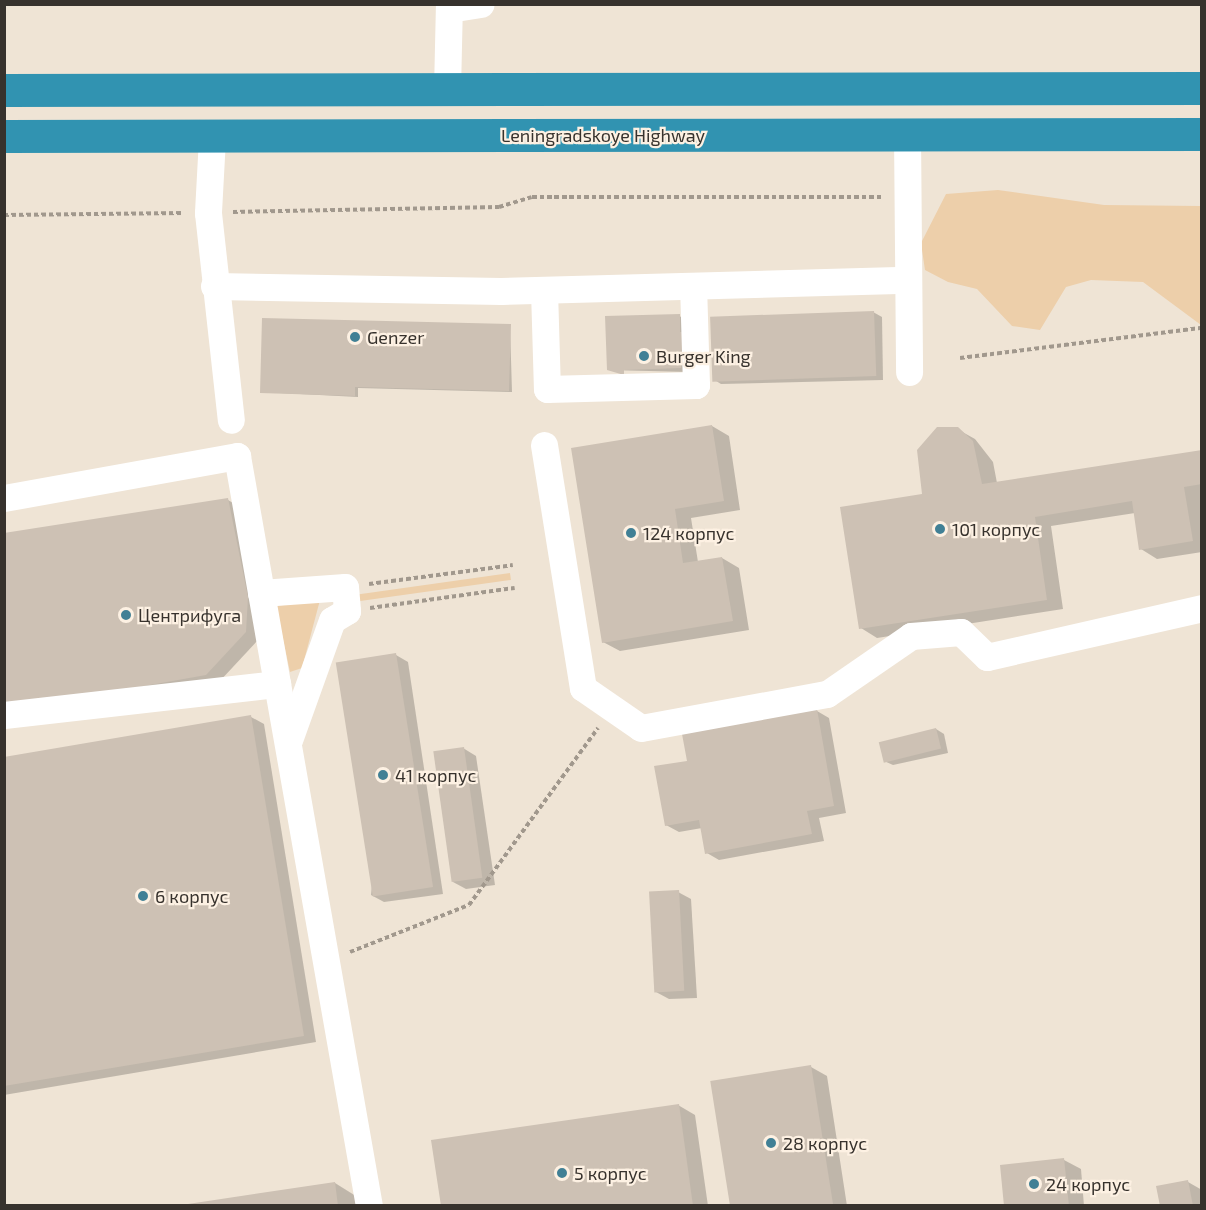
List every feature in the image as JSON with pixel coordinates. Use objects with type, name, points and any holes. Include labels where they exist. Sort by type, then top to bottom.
[{"type":"highway","points":[[4,90],[1202,88]]},
{"type":"highway","name":"Leningradskoye Highway","points":[[4,136],[212,138],[907,133],[1202,134]]},
{"type":"street","points":[[447,90],[449,7],[481,4]]},
{"type":"street","points":[[4,81],[61,91]]},
{"type":"street","points":[[907,133],[906,280],[909,372]]},
{"type":"street","points":[[212,138],[208,213],[214,286],[231,420]]},
{"type":"street","points":[[214,286],[544,290],[906,280]]},
{"type":"street","points":[[544,290],[547,389],[696,385],[693,286]]},
{"type":"street","points":[[544,445],[583,688],[641,728],[827,694],[911,636],[961,632],[987,657],[1202,608]]},
{"type":"street","points":[[4,498],[237,456],[369,1206]]},
{"type":"street","points":[[261,593],[346,599],[332,620],[288,743]]},
{"type":"street","points":[[4,715],[277,684]]},
{"type":"path","points":[[4,216],[499,207],[532,197],[907,197]]},
{"type":"path","points":[[960,358],[1202,328]]},
{"type":"path","points":[[346,599],[513,565]]},
{"type":"path","points":[[346,599],[515,588]]},
{"type":"path","points":[[326,961],[469,904],[612,708]]},
{"type":"shaded area","points":[[998,190],[1104,205],[1201,206],[1201,325],[1143,282],[1091,280],[1066,287],[1040,330],[1012,326],[977,289],[948,282],[925,270],[921,243],[946,194]]},
{"type":"shaded area","points":[[510,573],[511,580],[358,601],[357,594]]},
{"type":"shaded area","points":[[320,600],[302,668],[290,672],[276,606]]},
{"type":"building","points":[[874,311],[876,376],[712,382],[710,317]]},
{"type":"building","name":"Burger King","points":[[680,314],[680,332],[685,332],[681,368],[624,370],[624,375],[607,370],[605,316]]},
{"type":"building","points":[[262,318],[511,324],[509,391],[355,387],[355,396],[260,393]]},
{"type":"building","name":"124 корпус","points":[[712,425],[724,501],[675,509],[683,563],[722,557],[733,621],[602,643],[571,448]]},
{"type":"building","name":"101 корпус","points":[[937,427],[958,427],[973,441],[982,484],[1202,450],[1202,484],[1184,487],[1193,541],[1139,550],[1132,501],[1035,517],[1047,600],[859,629],[840,507],[922,494],[917,450]]},
{"type":"building","name":"Центрифуга","points":[[228,498],[248,597],[246,632],[206,675],[4,711],[4,533]]},
{"type":"building","name":"41 корпус","points":[[396,653],[433,887],[373,897],[336,663]]},
{"type":"building","points":[[817,709],[834,806],[807,811],[812,834],[705,854],[699,820],[665,826],[654,766],[687,761],[682,734]]},
{"type":"building","name":"6 корпус","points":[[251,715],[304,1036],[4,1086],[4,757]]},
{"type":"building","points":[[936,728],[941,748],[884,763],[879,742]]},
{"type":"building","points":[[464,747],[482,878],[452,882],[433,751]]},
{"type":"building","points":[[679,890],[684,991],[654,992],[649,892]]},
{"type":"building","name":"28 корпус","points":[[811,1065],[833,1206],[730,1206],[710,1081]]},
{"type":"building","name":"5 корпус","points":[[679,1104],[693,1206],[441,1206],[431,1140]]},
{"type":"building","name":"24 корпус","points":[[1064,1158],[1069,1206],[1004,1206],[1000,1165]]},
{"type":"building","points":[[1188,1180],[1193,1206],[1160,1206],[1156,1186]]},
{"type":"building","points":[[335,1182],[338,1206],[188,1206],[188,1204]]},
{"type":"place","name":"Genzer","points":[[355,337]]},
{"type":"place","name":"Burger King","points":[[644,356]]},
{"type":"place","name":"101 корпус","points":[[940,529]]},
{"type":"place","name":"124 корпус","points":[[631,533]]},
{"type":"place","name":"Центрифуга","points":[[126,615]]},
{"type":"place","name":"41 корпус","points":[[383,775]]},
{"type":"place","name":"6 корпус","points":[[143,896]]},
{"type":"place","name":"28 корпус","points":[[771,1143]]},
{"type":"place","name":"5 корпус","points":[[562,1173]]},
{"type":"place","name":"24 корпус","points":[[1034,1184]]}]
